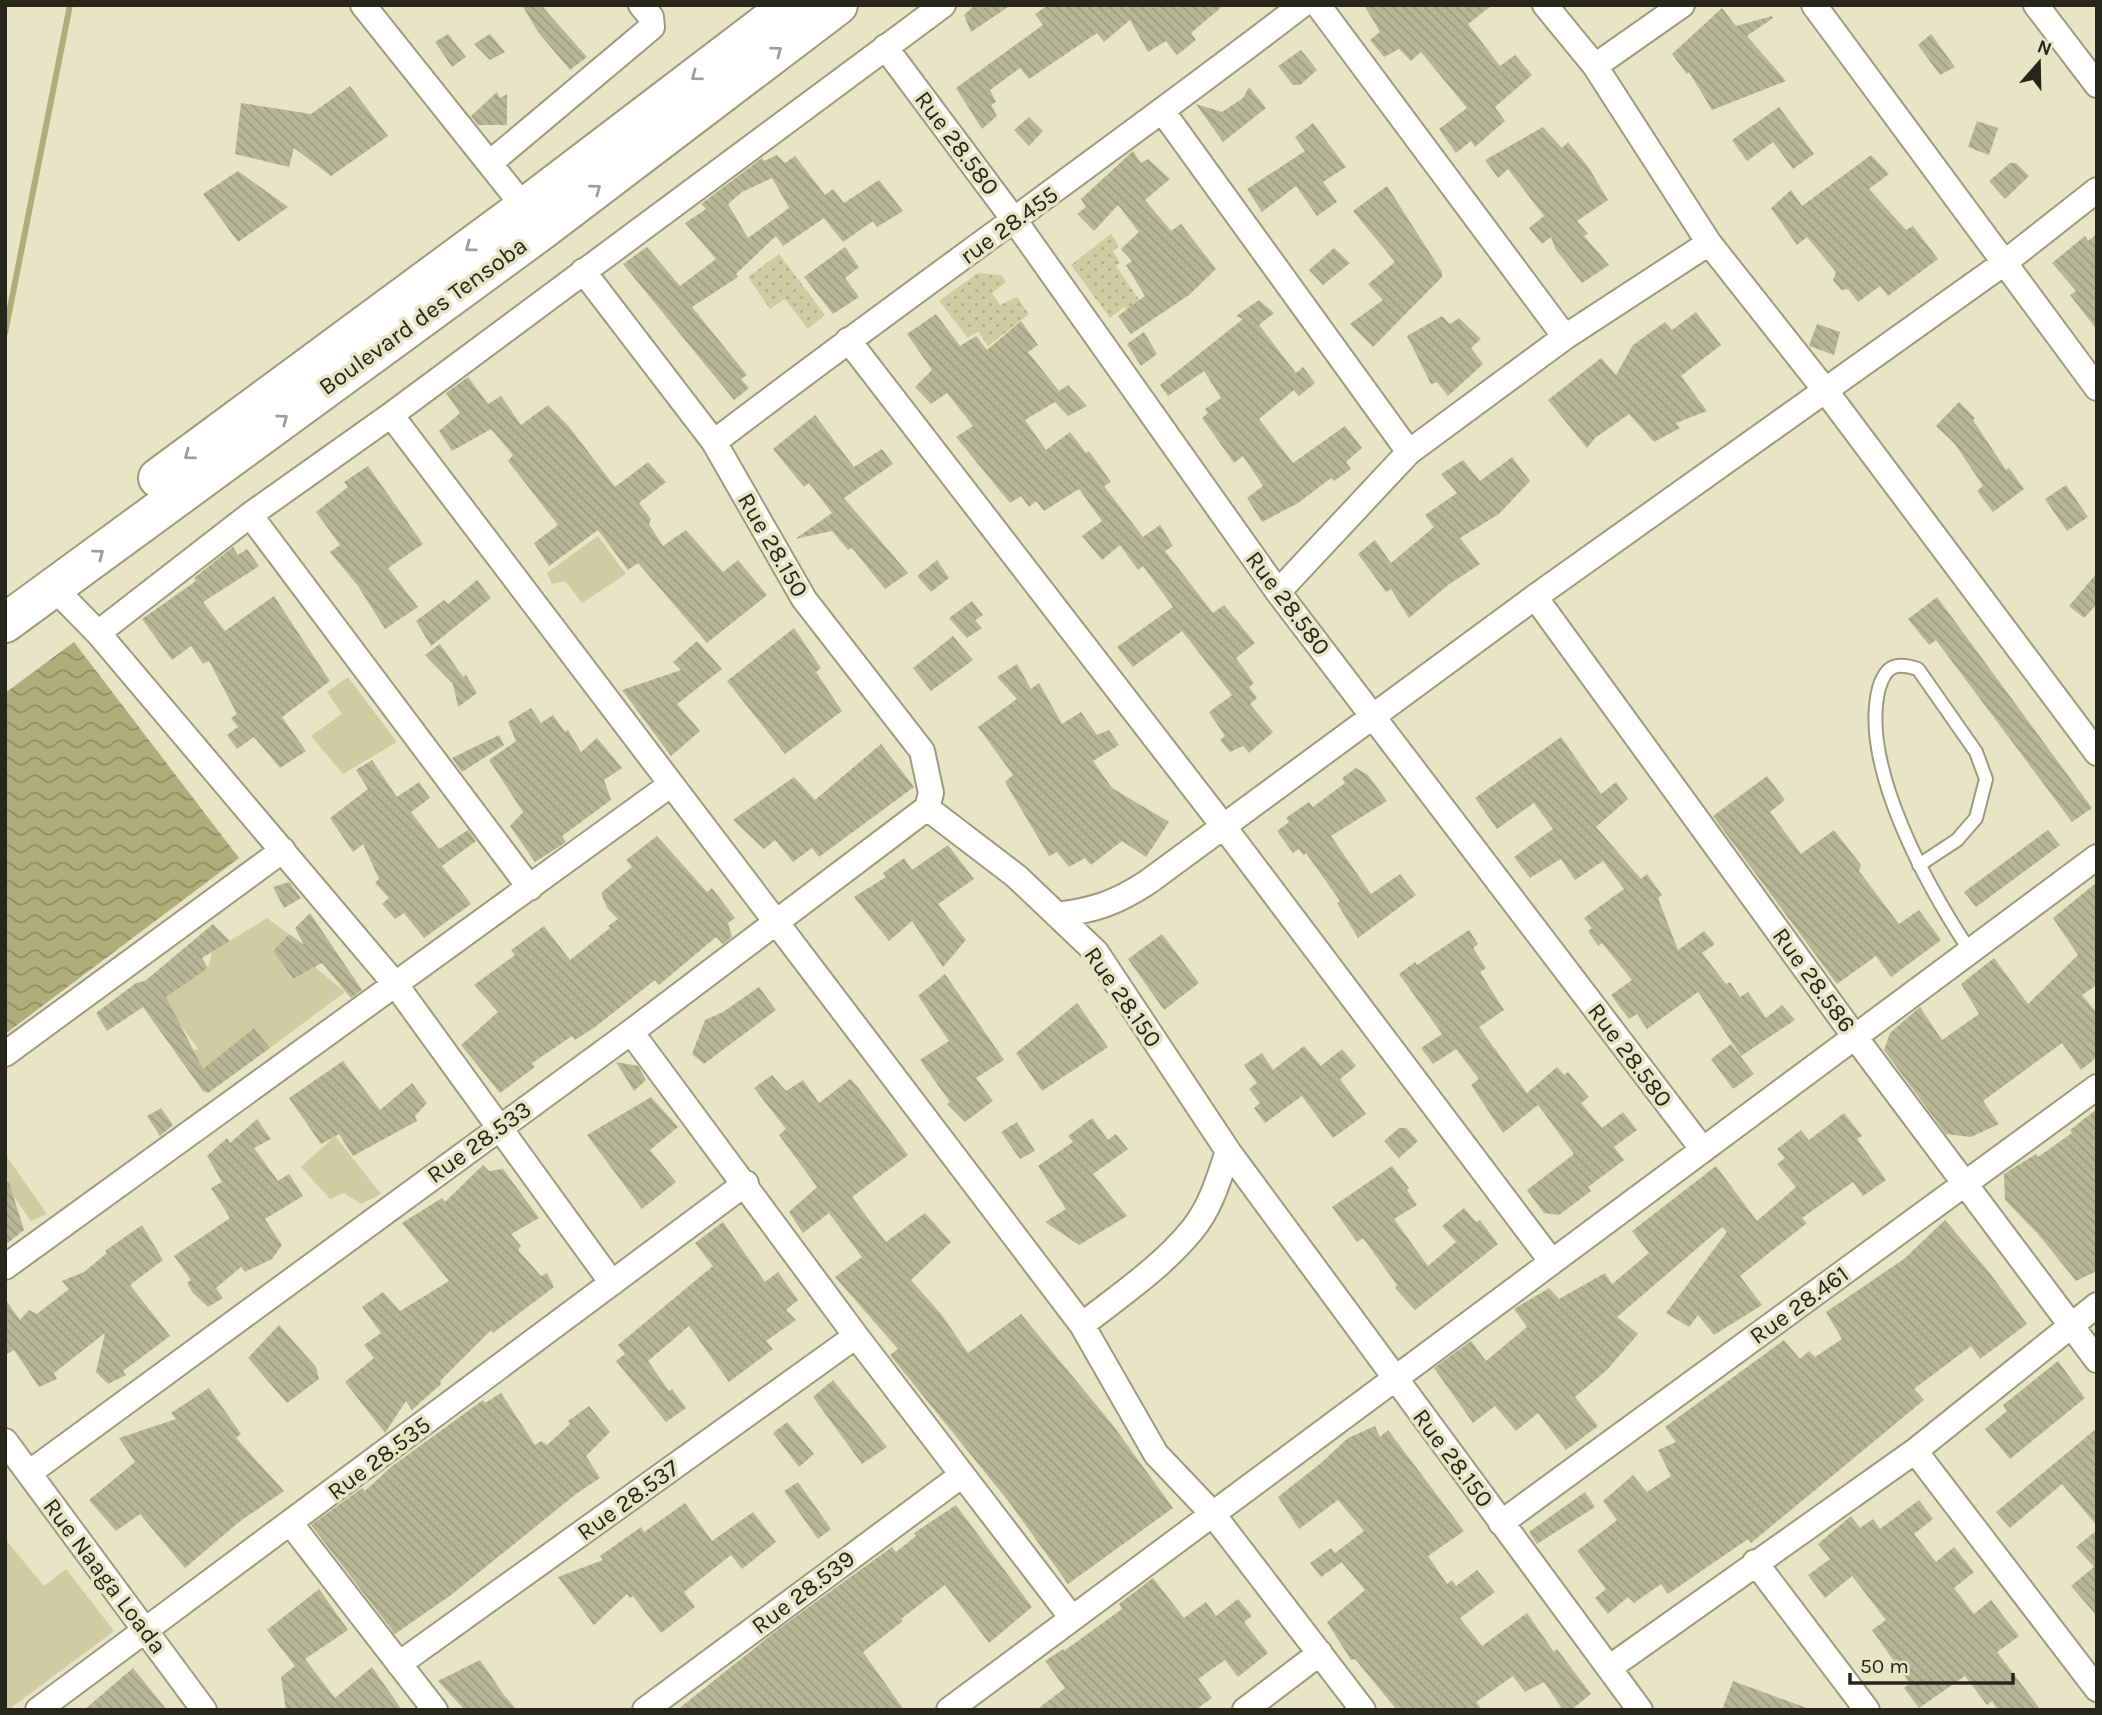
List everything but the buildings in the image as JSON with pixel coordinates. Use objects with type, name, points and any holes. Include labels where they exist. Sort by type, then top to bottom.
[{"type":"main road","name":"Boulevard des Tensoba","points":[[5,624],[533,218],[790,5]]},
{"type":"main road","name":"Boulevard des Tensoba","points":[[5,590],[838,5]]},
{"type":"street","points":[[363,5],[533,218]]},
{"type":"street","points":[[490,163],[652,27],[650,17],[641,5]]},
{"type":"street","points":[[98,633],[250,515],[391,415],[943,5]]},
{"type":"street","name":"rue 28.455","points":[[714,442],[848,340],[1163,112],[1301,5]]},
{"type":"street","points":[[1318,5],[1565,337]]},
{"type":"street","points":[[1545,5],[1595,66],[1709,243],[1825,390],[2097,753]]},
{"type":"street","points":[[1595,66],[1682,5]]},
{"type":"street","points":[[1814,5],[2097,388]]},
{"type":"street","points":[[2036,5],[2097,85]]},
{"type":"street","name":"Rue 28.580","points":[[885,47],[1015,221],[1278,592],[1703,1150]]},
{"type":"street","points":[[1163,112],[1409,452]]},
{"type":"street","points":[[1057,915],[1086,911],[1116,902],[1224,827],[1535,597],[2004,263],[2097,190]]},
{"type":"street","points":[[1278,592],[1409,452],[1565,337],[1709,243]]},
{"type":"street","name":"Rue 28.150","points":[[583,271],[714,442],[804,599],[922,751],[931,793],[927,808],[1016,876],[1096,952],[1228,1151],[1640,1710]]},
{"type":"street","points":[[848,340],[1224,827],[1552,1262]]},
{"type":"street","points":[[391,415],[774,924],[1082,1325],[1156,1454],[1212,1513],[1363,1710]]},
{"type":"street","points":[[250,515],[530,888]]},
{"type":"street","points":[[53,587],[98,633],[396,985],[497,1128],[612,1283]]},
{"type":"street","name":"Rue 28.586","points":[[1535,597],[1855,1037],[2097,1360]]},
{"type":"street","points":[[5,1267],[670,785]]},
{"type":"street","name":"Rue 28.533","points":[[29,1473],[631,1032],[927,808]]},
{"type":"street","points":[[5,1054],[283,850]]},
{"type":"street","points":[[949,1710],[2097,857]]},
{"type":"street","points":[[631,1032],[746,1183],[856,1336],[1072,1618]]},
{"type":"street","name":"Rue 28.461","points":[[1501,1523],[2097,1087]]},
{"type":"street","points":[[1082,1325],[1153,1268],[1193,1229],[1215,1192],[1228,1151]]},
{"type":"street","name":"Rue 28.535","points":[[38,1710],[746,1183]]},
{"type":"street","points":[[1609,1668],[1915,1451],[2097,1305]]},
{"type":"street","name":"Rue 28.537","points":[[400,1664],[856,1336]]},
{"type":"street","name":"Rue Naaga Loada","points":[[5,1441],[204,1710]]},
{"type":"street","points":[[1915,1451],[2097,1689]]},
{"type":"street","name":"Rue 28.539","points":[[645,1710],[962,1475]]},
{"type":"street","points":[[291,1524],[435,1710]]},
{"type":"street","points":[[1755,1562],[1867,1710]]},
{"type":"street","points":[[1245,1710],[1320,1653]]},
{"type":"lane","points":[[1919,866],[1957,840],[1976,818],[1986,779],[1976,752],[1918,669],[1903,664],[1892,665],[1883,673],[1875,705],[1875,728],[1900,828],[1919,866],[1970,951]]},
{"type":"shaded area","points":[[1111,234],[1119,246],[1113,251],[1120,263],[1116,266],[1143,305],[1132,314],[1124,307],[1110,318],[1071,265]]},
{"type":"shaded area","points":[[779,254],[825,315],[808,329],[785,299],[770,309],[748,277]]},
{"type":"shaded area","points":[[978,273],[1001,275],[1006,282],[992,293],[1000,305],[1017,297],[1029,314],[988,346],[978,331],[968,338],[939,301]]},
{"type":"shaded area","points":[[598,536],[626,574],[582,603],[565,581],[552,584],[547,573]]},
{"type":"shaded area","points":[[348,677],[397,742],[343,774],[311,736],[342,714],[327,692]]},
{"type":"shaded area","points":[[267,918],[289,934],[273,951],[292,979],[315,967],[345,992],[270,1048],[254,1028],[194,1077],[177,1056],[198,1049],[179,1023],[160,1031],[145,1009],[208,968],[212,952]]},
{"type":"shaded area","points":[[335,1136],[381,1194],[361,1204],[344,1193],[330,1199],[301,1167]]},
{"type":"shaded area","points":[[5,1154],[47,1214],[31,1221],[14,1197],[5,1204]]},
{"type":"shaded area","points":[[5,1539],[44,1586],[66,1569],[114,1631],[8,1710],[5,1710]]},
{"type":"water","points":[[74,642],[239,858],[5,1034],[5,693]]},
{"type":"waterway","points":[[5,333],[70,5]]}]
